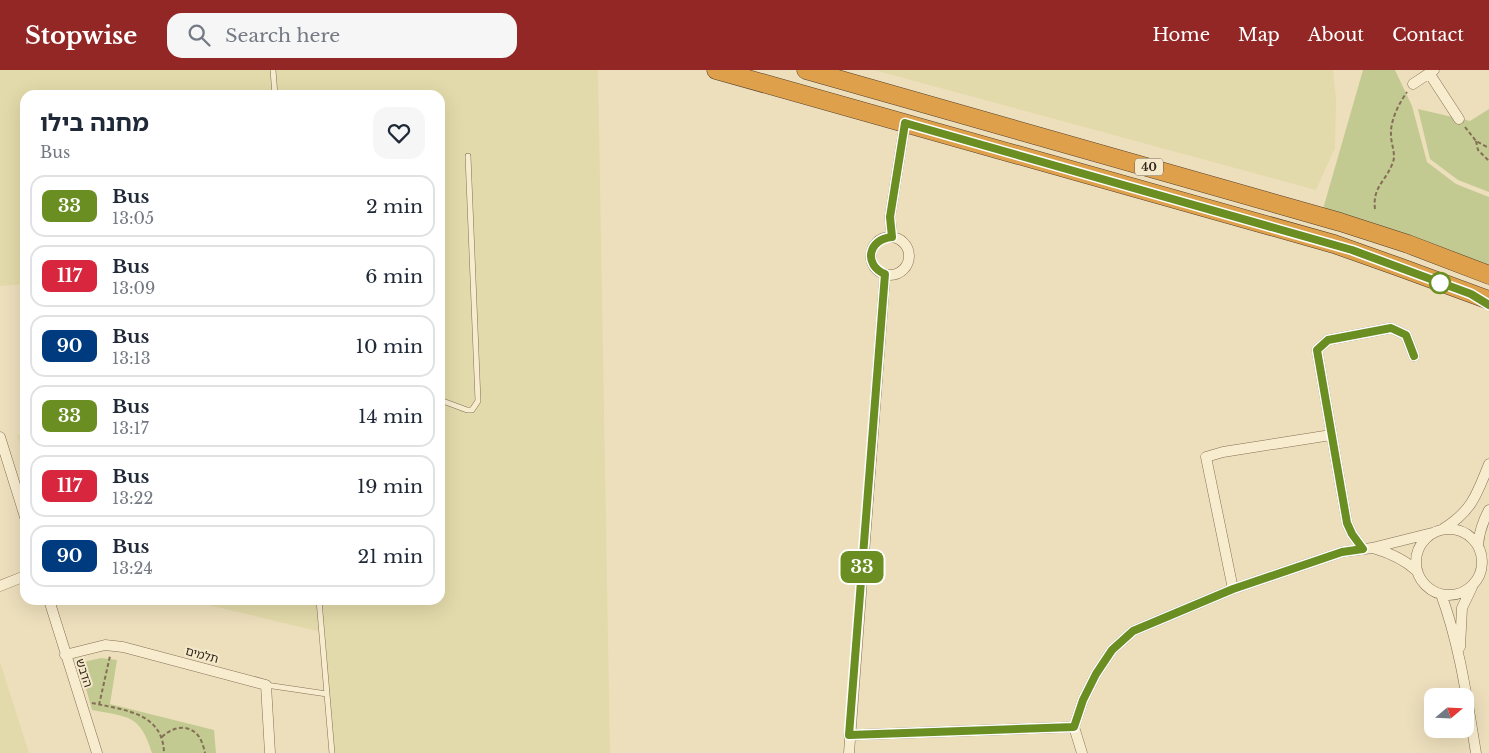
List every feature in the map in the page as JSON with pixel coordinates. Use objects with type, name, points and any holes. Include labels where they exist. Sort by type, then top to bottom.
[{"type":"highway","name":"40","points":[[716,70],[1343,247],[1489,300]]},
{"type":"highway","name":"40","points":[[806,70],[1340,222],[1408,244],[1489,275]]},
{"type":"highway","points":[[1471,294],[1489,305]]},
{"type":"street","points":[[1413,84],[1432,72],[1459,119]]},
{"type":"street","points":[[892,237],[890,217],[905,123]]},
{"type":"street","points":[[892,237],[898,238],[907,247],[909,259],[903,270],[892,275],[885,274],[875,268],[871,256],[872,249],[880,240],[892,237]]},
{"type":"street","points":[[849,753],[885,274]]},
{"type":"street","points":[[1414,356],[1406,335],[1391,328],[1328,340],[1317,350],[1347,523],[1352,534],[1368,548],[1393,554],[1409,563],[1417,571]]},
{"type":"street","points":[[1233,589],[1206,457],[1223,452],[1331,435]]},
{"type":"street","points":[[0,438],[20,501]]},
{"type":"street","points":[[1472,586],[1452,596],[1440,594],[1422,582],[1417,571],[1416,560],[1418,548],[1424,540],[1453,522],[1476,498],[1489,464]]},
{"type":"street","points":[[1478,545],[1484,518],[1489,510]]},
{"type":"street","points":[[1082,753],[1074,727],[1083,700],[1096,674],[1112,650],[1133,631],[1233,589],[1342,552],[1368,548],[1452,528],[1463,531],[1471,537],[1478,545],[1482,555],[1482,566],[1479,577],[1472,586],[1462,608],[1459,656]]},
{"type":"street","points":[[0,586],[20,578]]},
{"type":"street","points":[[1440,594],[1449,618],[1459,656],[1476,753]]},
{"type":"street","name":"הדבש","points":[[50,605],[97,753]]},
{"type":"street","name":"תלמים","points":[[65,655],[105,645],[123,647],[266,685]]},
{"type":"street","points":[[266,685],[270,753]]},
{"type":"street","points":[[849,735],[1074,727]]},
{"type":"lane","points":[[274,70],[275,90]]},
{"type":"lane","points":[[445,402],[472,410],[478,401],[468,156]]},
{"type":"lane","points":[[319,605],[332,753]]},
{"type":"lane","points":[[266,685],[327,694]]},
{"type":"path","points":[[1375,208],[1374,199],[1379,185],[1393,162],[1391,135],[1398,104],[1413,84]]},
{"type":"path","points":[[1459,119],[1476,141],[1489,148]]},
{"type":"path","points":[[1476,141],[1478,150],[1489,161]]},
{"type":"path","points":[[99,705],[112,646]]},
{"type":"path","points":[[80,700],[136,713],[145,717],[153,724],[162,737],[164,753]]},
{"type":"path","points":[[162,737],[170,729],[182,728],[192,730],[200,738],[205,753]]},
{"type":"shaded area","points":[[0,70],[598,70],[610,753],[331,753],[322,632],[208,605],[445,605],[445,90],[20,90],[20,284],[0,286]]},
{"type":"shaded area","points":[[874,70],[1333,70],[1336,99],[1335,148],[1316,190]]},
{"type":"shaded area","points":[[0,662],[29,753],[0,753]]},
{"type":"green space","points":[[1363,70],[1395,70],[1412,106],[1427,162],[1456,184],[1489,197],[1489,269],[1323,209]]},
{"type":"green space","points":[[1418,109],[1470,121],[1489,109],[1489,192],[1458,180],[1430,159]]},
{"type":"green space","points":[[101,658],[117,660],[110,704],[214,730],[216,753],[152,753],[143,731],[137,724],[124,716],[92,710],[79,663]]},
{"type":"bus line","name":"33","points":[[1414,356],[1406,335],[1391,328],[1328,340],[1317,350],[1347,523],[1352,534],[1363,549],[1342,552],[1233,589],[1133,631],[1112,650],[1096,674],[1083,700],[1074,727],[849,735],[885,274],[875,268],[871,256],[875,244],[886,237],[892,237],[890,217],[905,123],[1352,250],[1471,294],[1489,305]]}]
